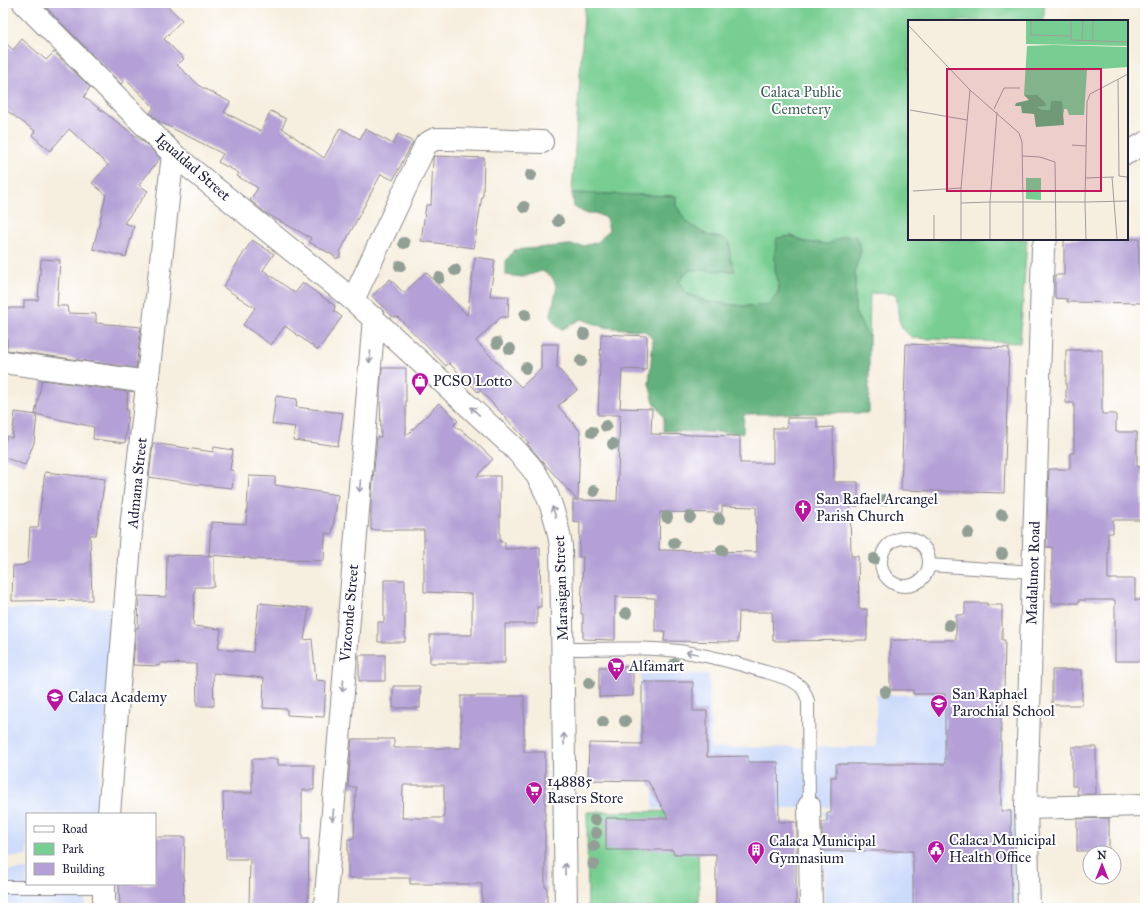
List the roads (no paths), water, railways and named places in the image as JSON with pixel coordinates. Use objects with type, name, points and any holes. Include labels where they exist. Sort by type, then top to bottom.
[{"type":"street","name":"Igualdad Street","points":[[24,3],[173,154],[374,318]]},
{"type":"street","points":[[353,300],[426,144],[435,139],[542,142]]},
{"type":"street","points":[[1128,151],[1145,142]]},
{"type":"street","name":"Admana Street","points":[[109,813],[132,519],[173,154]]},
{"type":"street","name":"Madalunot Road","points":[[1029,908],[1026,808],[1043,248],[1046,240]]},
{"type":"street","name":"Marasigan Street","points":[[374,318],[512,446],[535,473],[549,498],[557,522],[560,540],[563,649],[566,908]]},
{"type":"street","name":"Vizconde Street","points":[[325,908],[374,318]]},
{"type":"street","points":[[3,362],[148,382]]},
{"type":"street","points":[[1026,808],[1145,805]]},
{"type":"street","points":[[809,806],[811,908]]},
{"type":"street","points":[[104,885],[104,908]]},
{"type":"lane","points":[[900,538],[907,538],[922,544],[929,557],[929,565],[927,573],[922,580],[907,586],[898,585],[891,582],[885,575],[881,561],[883,553],[892,541],[900,538]]},
{"type":"lane","points":[[929,565],[1034,572]]},
{"type":"lane","points":[[563,649],[653,649],[691,653],[730,662],[797,684],[805,693],[808,701],[809,806]]},
{"type":"lane","points":[[3,887],[104,885]]},
{"type":"place","name":"PCSO Lotto","points":[[420,396]]},
{"type":"place","name":"San Rafael Arcangel Parish Church","points":[[803,523]]},
{"type":"place","name":"Alfamart","points":[[616,681]]},
{"type":"place","name":"Calaca Academy","points":[[55,712]]},
{"type":"place","name":"San Raphael Parochial School","points":[[939,718]]},
{"type":"place","name":"148885 Rasers Store","points":[[534,805]]},
{"type":"place","name":"Calaca Municipal Health Office","points":[[936,864]]},
{"type":"place","name":"Calaca Municipal Gymnasium","points":[[756,865]]},
{"type":"park label","name":"Calaca Public Cemetery","points":[[801,100]]}]
